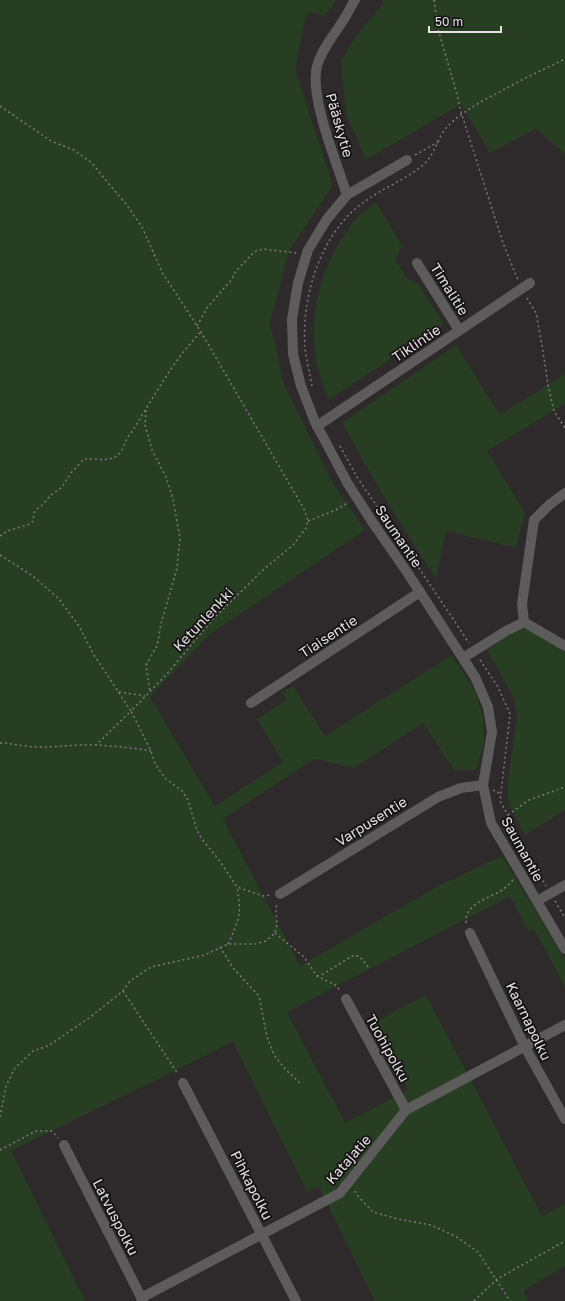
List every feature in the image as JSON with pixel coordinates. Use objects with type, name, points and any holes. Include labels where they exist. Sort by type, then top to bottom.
[{"type":"street","name":"Pääskytie","points":[[347,195],[323,123],[316,93],[317,67],[328,42],[355,0]]},
{"type":"street","name":"Saumantie","points":[[407,160],[347,195],[327,220],[307,253],[298,283],[292,319],[293,354],[301,386],[317,426],[356,497],[475,677],[488,707],[492,732],[483,785],[491,823],[565,949]]},
{"type":"street","name":"Timalitie","points":[[417,263],[459,330]]},
{"type":"street","name":"Tiklintie","points":[[317,426],[526,286]]},
{"type":"street","points":[[524,622],[522,604],[534,520],[549,505],[565,493]]},
{"type":"street","name":"Tiaisentie","points":[[251,703],[420,592]]},
{"type":"street","points":[[463,658],[506,631],[524,622]]},
{"type":"street","points":[[524,622],[565,646]]},
{"type":"street","name":"Varpusentie","points":[[280,894],[438,797],[461,788],[483,785]]},
{"type":"street","points":[[536,901],[565,885]]},
{"type":"street","name":"Kaarnapolku","points":[[470,932],[525,1047],[565,1119]]},
{"type":"street","name":"Tuohipolku","points":[[346,999],[406,1110]]},
{"type":"street","name":"Katajatie","points":[[142,1300],[340,1193],[406,1110],[565,1025]]},
{"type":"street","name":"Pihkapolku","points":[[183,1083],[296,1301]]},
{"type":"street","name":"Latvuspolku","points":[[64,1145],[142,1300]]},
{"type":"path","points":[[434,0],[438,29],[460,109],[503,243],[526,286],[536,313],[548,385],[554,411],[565,428]]},
{"type":"path","points":[[313,389],[305,348],[305,322],[311,284],[329,241],[348,215],[363,202],[408,175],[428,160],[447,128],[462,115],[486,99],[543,69],[565,60]]},
{"type":"path","points":[[0,106],[50,140],[74,150],[92,163],[126,204],[142,226],[162,272],[201,332],[304,509],[308,522],[336,510],[356,497]]},
{"type":"path","points":[[407,160],[439,141]]},
{"type":"path","points":[[197,326],[207,308],[232,279],[241,265],[254,252],[263,249],[307,253]]},
{"type":"path","points":[[0,536],[7,531],[30,524],[33,521],[34,513],[37,509],[51,495],[62,487],[71,473],[84,459],[109,460],[114,458],[121,451],[126,440],[176,361],[188,345],[201,332]]},
{"type":"path","points":[[146,408],[145,425],[152,450],[166,477],[173,499],[180,538],[177,568],[161,624],[157,646],[146,665],[150,692]]},
{"type":"path","points":[[340,445],[357,477],[429,582],[498,687],[510,714],[500,801],[550,894],[565,918]]},
{"type":"path","name":"Ketunlenkki","points":[[96,745],[150,692],[213,619],[263,570],[293,545],[306,528],[308,522]]},
{"type":"path","points":[[0,555],[33,576],[59,599],[79,626],[94,655],[131,711],[151,751],[155,764],[166,780],[182,791],[188,800],[201,838],[219,860],[237,887],[240,904],[239,921],[228,944]]},
{"type":"path","points":[[119,692],[146,696]]},
{"type":"path","points":[[0,743],[12,743],[24,746],[65,747],[96,745],[127,747],[151,751]]},
{"type":"path","points":[[508,815],[529,800],[565,787]]},
{"type":"path","points":[[470,932],[466,922],[466,916],[470,909],[477,903],[505,888],[520,872]]},
{"type":"path","points":[[0,1117],[4,1104],[6,1086],[15,1068],[33,1051],[48,1046],[89,1018],[123,991],[130,981],[151,967],[205,955],[228,944],[255,944],[266,941],[275,933],[277,924],[276,910],[280,894],[263,896],[237,887]]},
{"type":"path","points":[[275,933],[304,957],[317,976],[337,986],[346,999]]},
{"type":"path","points":[[220,947],[233,968],[259,996],[267,1037],[274,1055],[286,1070],[301,1084]]},
{"type":"path","points":[[317,976],[323,974],[354,955],[360,957],[370,969]]},
{"type":"path","points":[[123,991],[183,1083]]},
{"type":"path","points":[[0,1150],[36,1131],[52,1131],[64,1145]]},
{"type":"path","points":[[350,1180],[357,1195],[373,1212],[398,1219],[431,1225],[455,1236],[478,1252],[510,1301]]},
{"type":"path","points":[[474,1301],[497,1279],[565,1241]]},
{"type":"green space","points":[[0,0],[336,0],[325,16],[310,12],[305,19],[295,70],[333,185],[289,251],[270,323],[284,385],[332,482],[365,530],[210,634],[150,697],[215,806],[283,762],[257,719],[287,700],[282,693],[293,686],[325,736],[452,655],[475,691],[483,717],[484,743],[476,770],[454,770],[423,723],[354,768],[314,759],[223,819],[300,966],[440,885],[502,856],[565,959],[565,987],[534,929],[529,932],[510,896],[287,1012],[345,1123],[408,1090],[373,1023],[426,995],[542,1216],[565,1204],[565,1266],[523,1291],[528,1301],[375,1301],[319,1187],[307,1192],[233,1042],[11,1151],[85,1301],[0,1301]]},
{"type":"green space","points":[[382,0],[565,0],[565,154],[536,129],[490,153],[461,104],[366,160],[346,114],[341,61],[356,36],[383,4]]},
{"type":"green space","points":[[376,202],[402,246],[395,260],[408,279],[418,284],[444,324],[328,400],[317,364],[314,340],[314,322],[320,288],[332,256],[341,240],[354,221]]},
{"type":"green space","points":[[456,345],[500,415],[565,374],[565,404],[487,451],[525,513],[516,548],[446,531],[436,579],[382,494],[342,423]]},
{"type":"green space","points":[[525,627],[565,652],[565,810],[525,835],[508,802],[508,780],[517,717],[514,698],[487,650],[504,637]]}]
